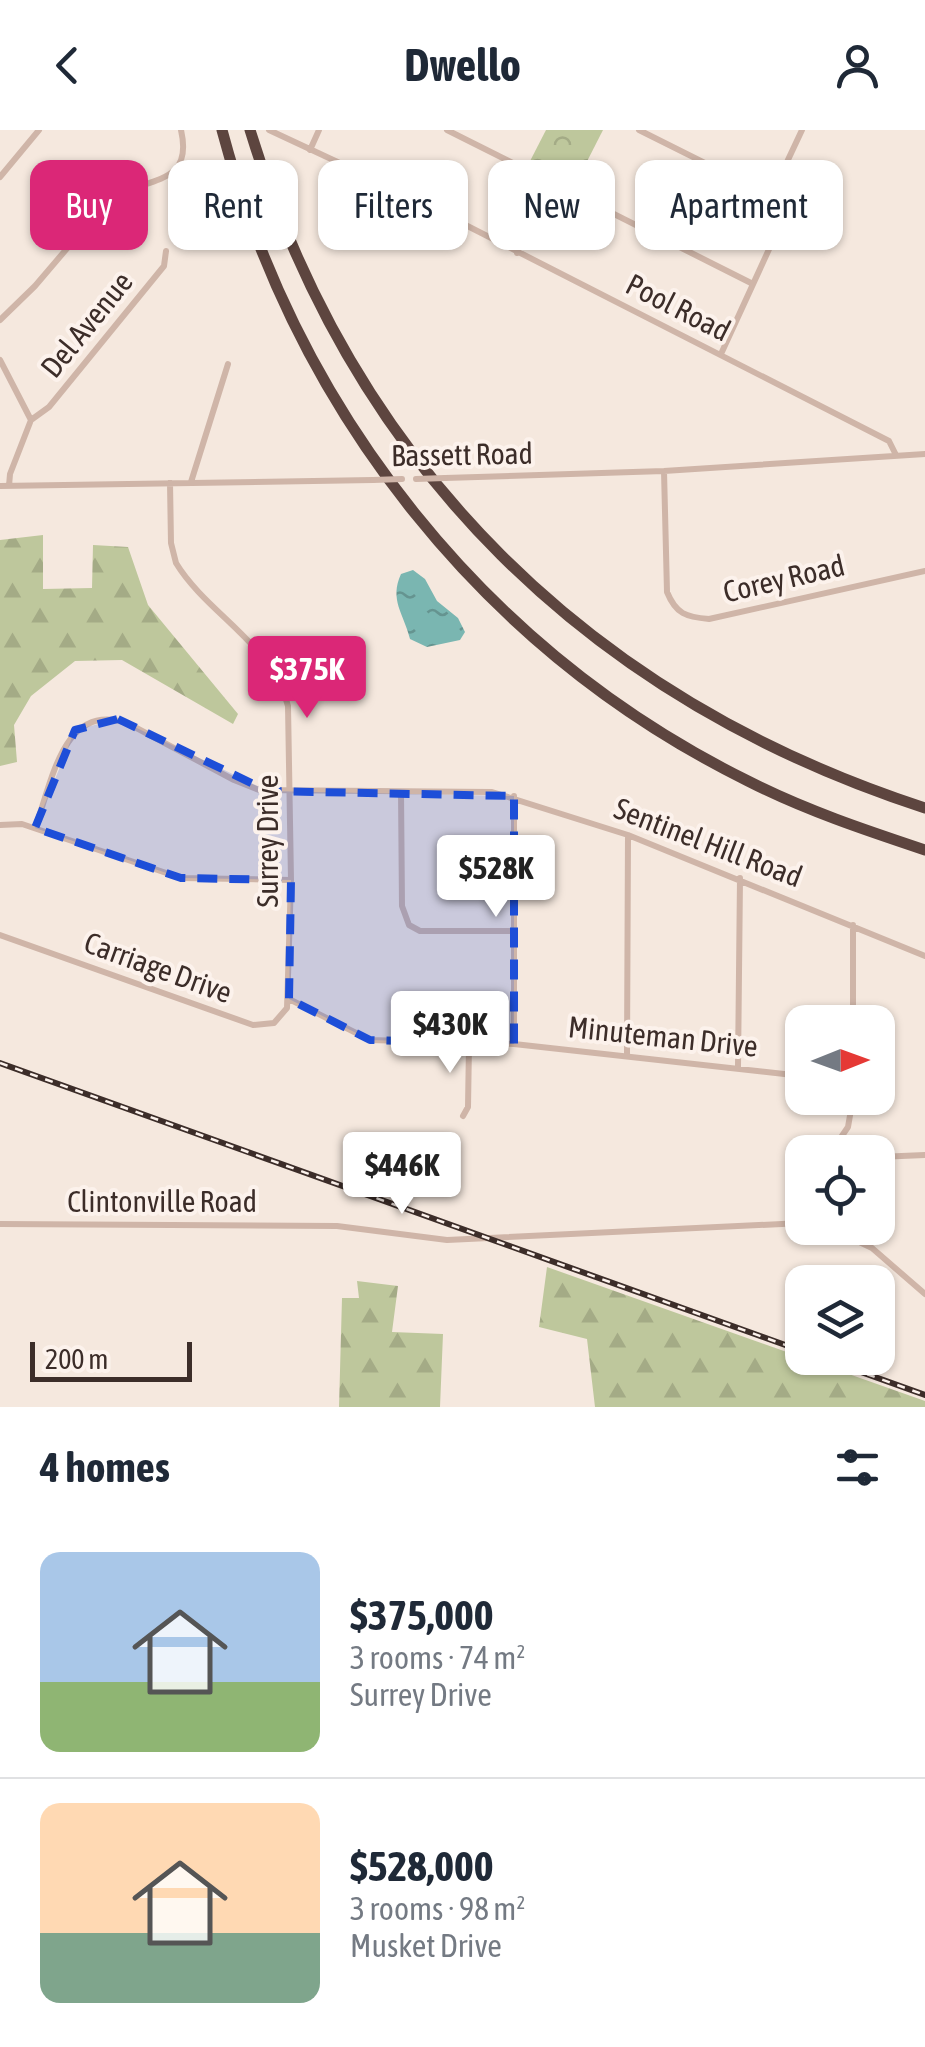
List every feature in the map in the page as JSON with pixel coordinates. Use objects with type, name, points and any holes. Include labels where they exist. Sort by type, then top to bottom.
[{"type":"highway","points":[[222,130],[267,269],[320,376],[392,486],[469,577],[569,668],[685,747],[793,802],[925,850]]},
{"type":"highway","points":[[250,130],[294,252],[347,356],[419,463],[492,548],[582,629],[698,710],[807,765],[925,808]]},
{"type":"street","points":[[0,177],[39,130]]},
{"type":"street","points":[[0,320],[35,286],[110,198],[175,172],[182,165],[181,130]]},
{"type":"street","name":"Pool Road","points":[[269,130],[389,186],[890,441],[896,455]]},
{"type":"street","points":[[310,150],[320,130]]},
{"type":"street","points":[[447,130],[505,160]]},
{"type":"street","points":[[640,130],[700,160]]},
{"type":"street","points":[[788,160],[802,130]]},
{"type":"street","points":[[615,215],[752,283]]},
{"type":"street","points":[[721,354],[768,250]]},
{"type":"street","name":"Del Avenue","points":[[31,420],[49,407],[164,266],[166,252]]},
{"type":"street","points":[[0,360],[31,420],[4,486]]},
{"type":"street","points":[[191,482],[228,364]]},
{"type":"street","name":"Bassett Road","points":[[4,486],[664,471],[925,454]]},
{"type":"street","name":"Corey Road","points":[[664,471],[668,592],[674,608],[687,618],[709,619],[925,571]]},
{"type":"street","name":"Surrey Drive","points":[[170,483],[171,542],[179,568],[266,661],[283,689],[289,714],[290,999]]},
{"type":"street","name":"Sentinel Hill Road","points":[[36,828],[67,741],[80,726],[101,718],[128,724],[250,787],[290,792],[492,792],[514,796],[740,878],[925,956]]},
{"type":"street","points":[[401,792],[402,906],[409,926],[420,931],[514,931]]},
{"type":"street","points":[[514,796],[514,1044]]},
{"type":"street","points":[[0,825],[14,823],[36,828],[181,878],[290,880]]},
{"type":"street","points":[[627,1054],[628,835]]},
{"type":"street","points":[[738,1068],[740,878]]},
{"type":"street","points":[[852,925],[853,1005]]},
{"type":"street","name":"Carriage Drive","points":[[0,935],[253,1025],[267,1025],[280,1019],[290,999]]},
{"type":"street","name":"Minuteman Drive","points":[[290,999],[370,1040],[514,1044],[785,1074]]},
{"type":"street","points":[[463,1116],[468,1107],[468,1045]]},
{"type":"street","points":[[895,1156],[925,1154]]},
{"type":"street","name":"Clintonville Road","points":[[0,1224],[336,1226],[447,1240],[785,1223]]},
{"type":"street","points":[[866,1245],[925,1294]]},
{"type":"highlighted area","points":[[118,719],[268,791],[514,796],[514,1044],[370,1040],[289,999],[291,880],[181,878],[35,828],[75,730]]},
{"type":"green space","points":[[546,130],[603,130],[588,160],[531,160]]},
{"type":"green space","points":[[43,535],[43,589],[92,588],[93,545],[128,547],[148,605],[238,714],[233,724],[122,660],[75,661],[31,696],[14,725],[17,762],[0,766],[0,540]]},
{"type":"green space","points":[[547,1267],[785,1351],[785,1375],[852,1375],[925,1401],[925,1407],[595,1407],[587,1339],[539,1327]]},
{"type":"green space","points":[[357,1281],[398,1286],[392,1332],[443,1334],[440,1407],[339,1407],[342,1298],[359,1298]]},
{"type":"water","points":[[413,570],[425,579],[437,601],[458,618],[465,632],[460,640],[427,647],[410,639],[396,592],[401,574]]},
{"type":"railway","points":[[0,1063],[785,1345]]},
{"type":"railway","points":[[869,1375],[925,1395]]}]
